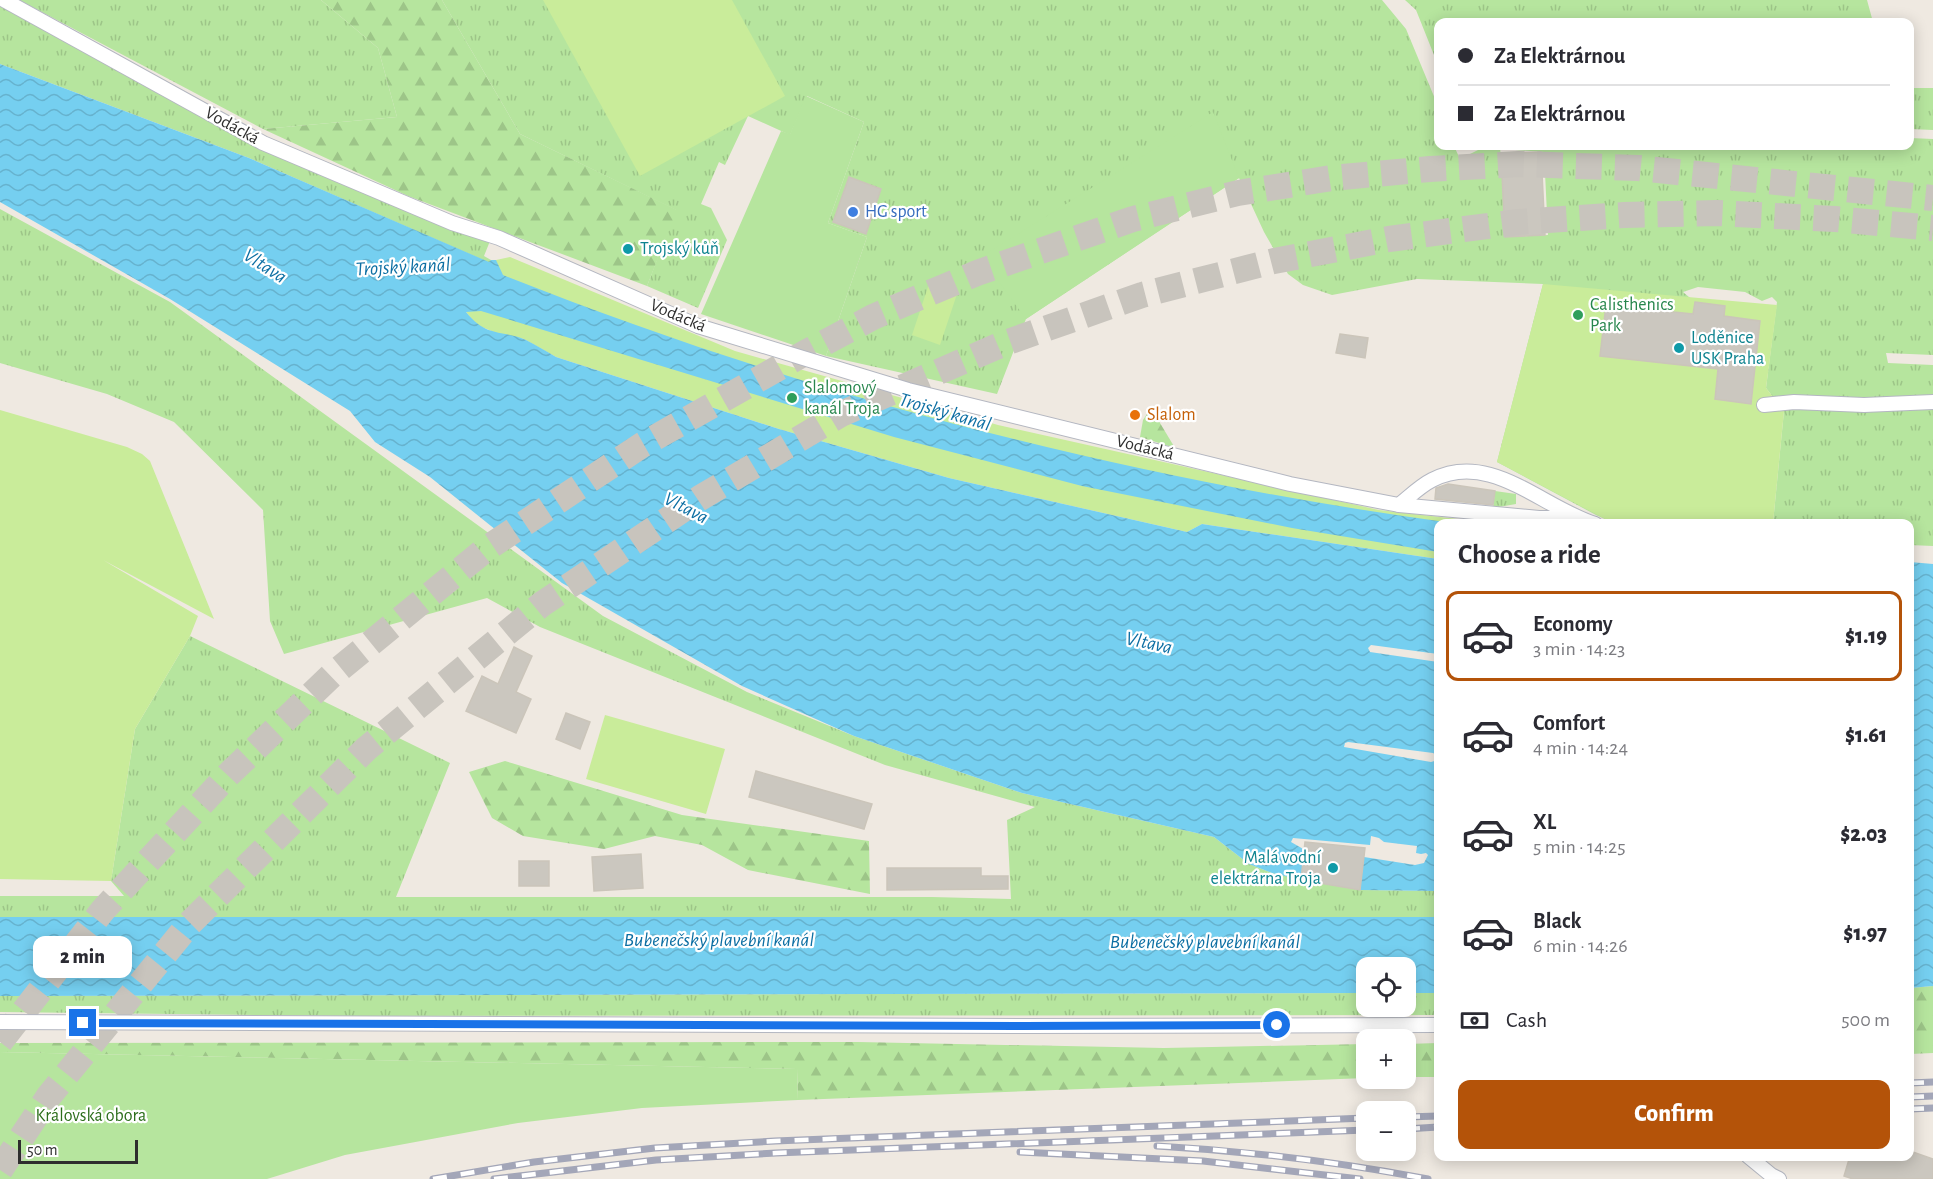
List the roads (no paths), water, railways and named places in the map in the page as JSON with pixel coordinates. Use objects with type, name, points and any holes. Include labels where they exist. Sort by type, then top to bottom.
[{"type":"street","name":"Vodácká","points":[[4,0],[263,143],[452,223],[499,238],[698,326],[908,390],[1290,484],[1399,505],[1539,519],[1578,519]]},
{"type":"street","points":[[1764,405],[1794,402],[1864,405],[1933,402]]},
{"type":"street","name":"Vodácká","points":[[1399,505],[1431,481],[1455,471],[1486,472],[1515,484],[1578,519]]},
{"type":"street","points":[[0,1022],[1011,1026],[1434,1025]]},
{"type":"street","points":[[1754,1161],[1779,1179]]},
{"type":"water","points":[[0,64],[249,158],[489,262],[496,260],[503,275],[618,319],[734,359],[970,428],[1090,457],[1210,483],[1331,505],[1434,520],[1434,551],[1292,528],[1082,486],[894,437],[481,311],[466,312],[487,329],[526,340],[556,357],[779,429],[949,478],[1187,532],[1202,524],[1434,558],[1434,653],[1371,645],[1368,648],[1370,652],[1434,661],[1434,754],[1348,742],[1344,747],[1434,761],[1434,891],[1360,890],[1364,857],[1415,865],[1424,863],[1428,855],[1416,853],[1417,846],[1384,842],[1371,836],[1370,845],[1293,838],[1291,842],[1305,850],[1301,880],[1272,873],[1249,864],[1214,837],[1022,793],[854,736],[742,686],[562,583],[430,477],[375,442],[350,411],[170,299],[0,202]]},
{"type":"water","points":[[1914,562],[1933,564],[1933,986],[1914,988]]},
{"type":"water","name":"Bubenečský plavební kanál","points":[[0,917],[1434,917],[1434,993],[1416,993],[1416,957],[1356,957],[1356,993],[0,996]]},
{"type":"tunnel","points":[[0,1042],[103,910],[228,775],[332,675],[486,549],[642,445],[873,317],[977,273],[1133,219],[1238,193],[1332,178],[1519,164],[1638,168],[1933,198]]},
{"type":"tunnel","points":[[0,1170],[49,1096],[190,923],[366,749],[542,604],[700,498],[841,414],[1005,343],[1142,295],[1274,261],[1389,239],[1518,222],[1624,215],[1717,213],[1835,219],[1933,228]]},
{"type":"railway","points":[[1914,1083],[1933,1082]]},
{"type":"railway","points":[[1914,1097],[1933,1096]]},
{"type":"railway","points":[[1914,1109],[1933,1108]]},
{"type":"railway","points":[[1416,1117],[1434,1116]]},
{"type":"railway","points":[[433,1179],[534,1162],[655,1148],[775,1141],[1356,1118]]},
{"type":"railway","points":[[1416,1128],[1434,1127]]},
{"type":"railway","points":[[494,1179],[656,1160],[776,1153],[1356,1130]]},
{"type":"railway","points":[[1157,1146],[1293,1158],[1428,1179]]},
{"type":"railway","points":[[1020,1152],[1203,1161],[1360,1179]]},
{"type":"place","name":"HG sport","points":[[853,212]]},
{"type":"place","name":"Trojský kůň","points":[[628,249]]},
{"type":"place","name":"Calisthenics Park","points":[[1578,315]]},
{"type":"place","name":"Loděnice USK Praha","points":[[1679,348]]},
{"type":"place","name":"Slalomový kanál Troja","points":[[792,398]]},
{"type":"place","name":"Slalom","points":[[1135,415]]},
{"type":"place","name":"Malá vodní elektrárna Troja","points":[[1333,868]]},
{"type":"water label","name":"Vltava","points":[[265,266]]},
{"type":"water label","name":"Trojský kanál","points":[[403,267]]},
{"type":"water label","name":"Trojský kanál","points":[[945,412]]},
{"type":"water label","name":"Vltava","points":[[686,508]]},
{"type":"water label","name":"Vltava","points":[[1149,643]]},
{"type":"park label","name":"Královská obora","points":[[91,1116]]}]
